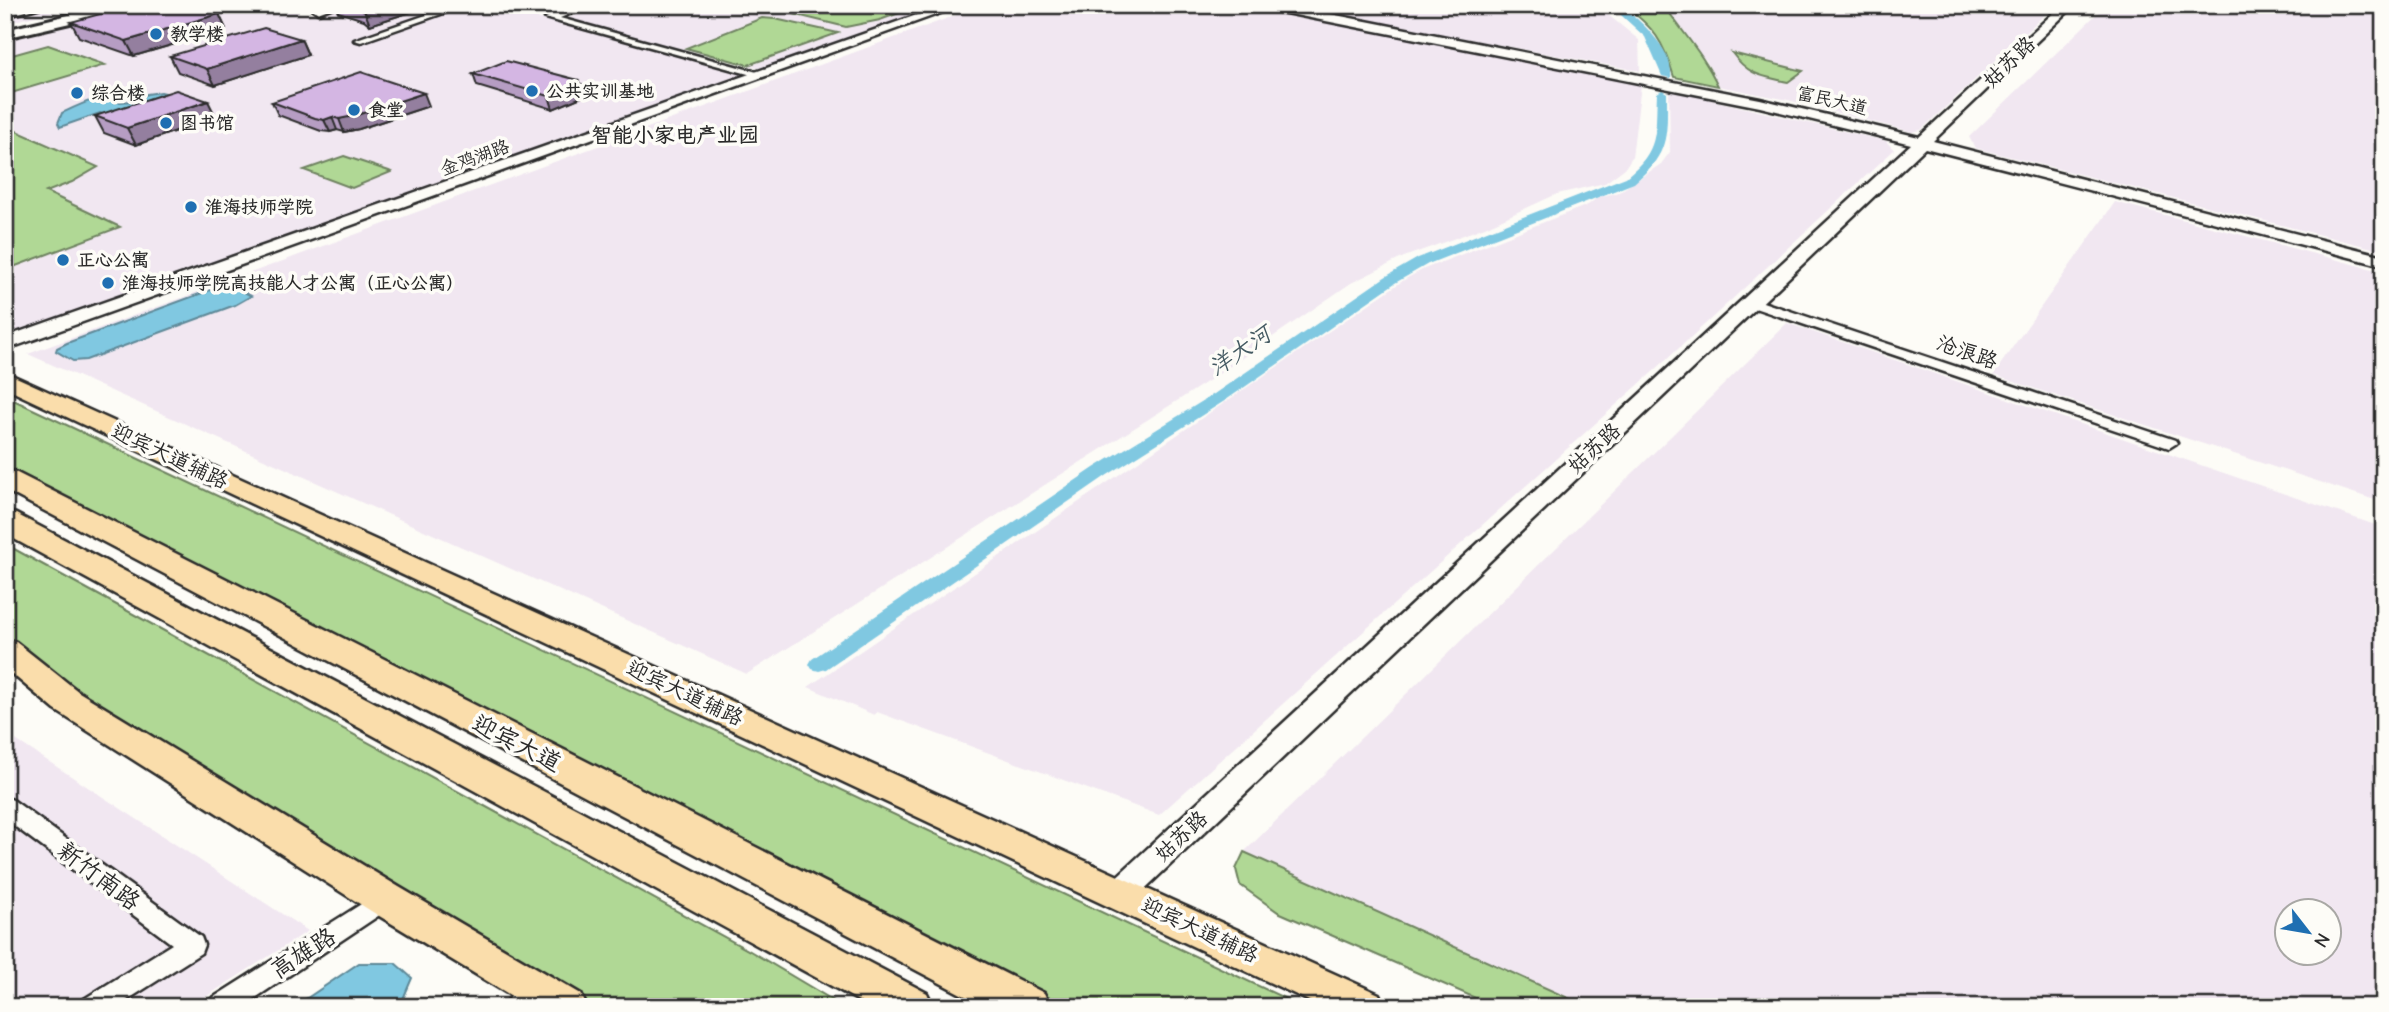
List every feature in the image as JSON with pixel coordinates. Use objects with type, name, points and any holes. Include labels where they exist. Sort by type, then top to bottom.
[{"type":"highway","name":"迎宾大道","points":[[5,478],[1029,1007]]},
{"type":"highway","name":"迎宾大道","points":[[5,521],[912,1007]]},
{"type":"main road","points":[[5,26],[100,8],[133,5]]},
{"type":"main road","points":[[5,34],[100,8]]},
{"type":"main road","name":"迎宾大道辅路","points":[[5,379],[1121,892],[1364,1007]]},
{"type":"main road","points":[[5,650],[67,701],[543,1002]]},
{"type":"street","points":[[5,14],[43,5]]},
{"type":"street","points":[[312,5],[318,10],[334,5]]},
{"type":"street","points":[[358,40],[463,5]]},
{"type":"street","points":[[586,5],[550,18],[763,75]]},
{"type":"street","name":"金鸡湖路","points":[[5,344],[957,5]]},
{"type":"street","name":"富民大道","points":[[1265,5],[1760,103],[2384,261]]},
{"type":"street","name":"姑苏路","points":[[1121,892],[2069,5]]},
{"type":"street","name":"沧浪路","points":[[1751,302],[2169,443]]},
{"type":"street","name":"新竹南路","points":[[5,806],[192,945],[93,1007]]},
{"type":"street","name":"高雄路","points":[[220,1007],[385,900]]},
{"type":"shaded area","points":[[5,5],[85,5],[5,23]]},
{"type":"shaded area","name":"淮海技师学院","points":[[155,5],[289,5],[300,14],[308,14],[344,5],[571,5],[537,18],[748,74],[5,339],[5,38]]},
{"type":"shaded area","points":[[604,5],[948,5],[774,67],[761,69],[565,19]]},
{"type":"shaded area","points":[[984,5],[1236,5],[1641,85],[1632,157],[1625,168],[1605,183],[1557,194],[1485,227],[1404,257],[1351,283],[1210,380],[747,674],[28,354]]},
{"type":"shaded area","points":[[1286,5],[1596,5],[1639,40],[1640,71]]},
{"type":"shaded area","points":[[1663,5],[2055,5],[1921,130],[1912,132],[1788,100],[1718,86],[1706,60],[1697,54]]},
{"type":"shaded area","points":[[2106,5],[2357,5],[2384,10],[2384,251],[1975,148],[1969,137]]},
{"type":"shaded area","points":[[1669,90],[1886,141],[1894,150],[1665,361],[1159,815],[877,712],[874,715],[808,687],[1407,278],[1588,205],[1598,197],[1619,192],[1661,164],[1670,152]]},
{"type":"shaded area","points":[[2115,202],[2384,272],[2384,503],[1993,375]]},
{"type":"shaded area","points":[[1787,323],[2384,528],[2384,1007],[1588,1007],[1244,852]]},
{"type":"shaded area","points":[[5,733],[308,931],[190,1007],[5,1007]]},
{"type":"green space","points":[[787,5],[921,5],[880,20],[846,27],[782,10]]},
{"type":"green space","points":[[1624,5],[1663,5],[1701,55],[1718,86],[1674,77],[1666,53],[1656,36]]},
{"type":"green space","points":[[762,18],[838,33],[748,65],[686,48]]},
{"type":"green space","points":[[48,45],[105,65],[5,95],[5,57]]},
{"type":"green space","points":[[1732,53],[1803,71],[1788,82],[1771,78],[1750,71]]},
{"type":"green space","points":[[5,126],[98,167],[72,182],[46,192],[120,227],[5,270]]},
{"type":"green space","points":[[344,156],[391,172],[352,188],[304,170]]},
{"type":"green space","points":[[5,396],[1303,1007],[1066,1007],[5,468]]},
{"type":"green space","points":[[5,544],[750,951],[844,1007],[593,1007],[208,775],[58,680],[5,638]]},
{"type":"green space","points":[[1244,852],[1588,1007],[1496,1007],[1278,912],[1240,885],[1236,869]]},
{"type":"water","points":[[165,93],[105,115],[100,113],[60,127],[58,123],[62,113],[100,98],[116,96],[122,97],[116,102],[134,101],[147,94]]},
{"type":"water","points":[[221,286],[235,287],[251,296],[235,305],[86,360],[73,361],[56,351],[67,343]]},
{"type":"water","points":[[359,963],[395,963],[412,978],[403,999],[392,1007],[294,1007]]},
{"type":"building","points":[[132,5],[191,5],[219,14],[126,41],[71,22]]},
{"type":"building","points":[[359,5],[380,5],[364,10]]},
{"type":"building","points":[[264,28],[301,39],[207,69],[170,56]]},
{"type":"building","points":[[506,61],[578,80],[575,82],[581,84],[549,96],[473,74]]},
{"type":"building","points":[[361,72],[424,93],[354,116],[324,120],[272,102]]},
{"type":"building","points":[[176,90],[208,101],[127,128],[95,116]]},
{"type":"waterway","name":"洋大河","points":[[1615,5],[1648,35],[1667,76]]},
{"type":"waterway","name":"洋大河","points":[[819,664],[1100,472],[1220,397],[1390,280],[1423,261],[1630,180],[1643,170],[1657,151],[1662,133],[1662,93]]},
{"type":"place","name":"教学楼","points":[[156,34]]},
{"type":"place","name":"公共实训基地","points":[[532,91]]},
{"type":"place","name":"综合楼","points":[[77,93]]},
{"type":"place","name":"食堂","points":[[354,110]]},
{"type":"place","name":"图书馆","points":[[166,123]]},
{"type":"place","name":"淮海技师学院","points":[[191,207]]},
{"type":"place","name":"正心公寓","points":[[63,260]]},
{"type":"place","name":"淮海技师学院高技能人才公寓（正心公寓）","points":[[108,283]]},
{"type":"district","name":"智能小家电产业园","points":[[675,135]]}]
